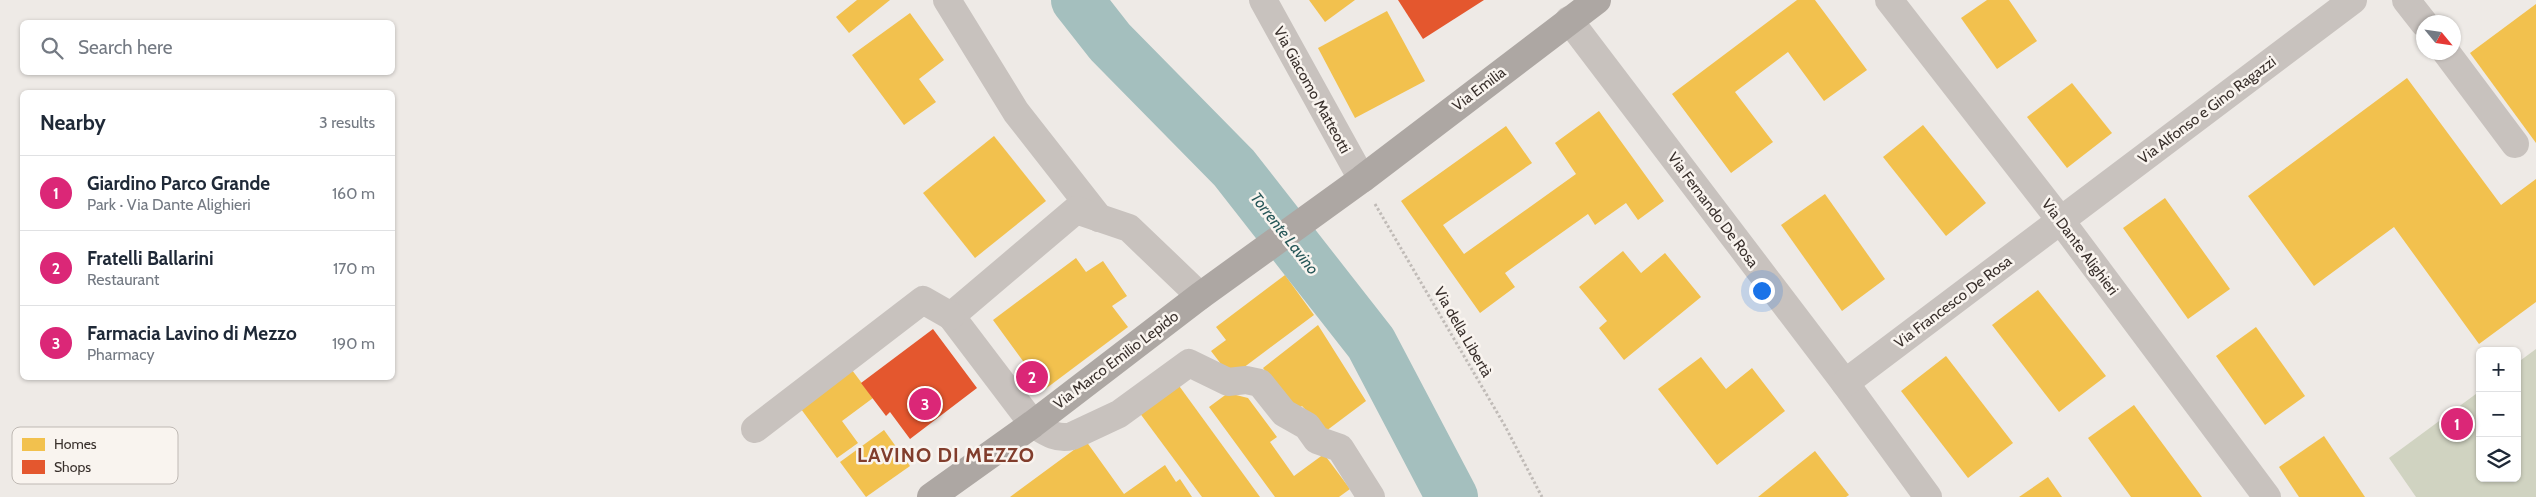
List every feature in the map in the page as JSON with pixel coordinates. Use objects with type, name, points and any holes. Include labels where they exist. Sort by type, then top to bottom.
[{"type":"main road","name":"Via Emilia","points":[[1354,185],[1597,0]]},
{"type":"main road","name":"Via Marco Emilio Lepido","points":[[941,494],[1200,296],[1354,185]]},
{"type":"street","points":[[947,0],[1016,112],[1099,218]]},
{"type":"street","name":"Via Giacomo Matteotti","points":[[1263,0],[1354,185]]},
{"type":"street","name":"Via Dante Alighieri","points":[[1889,0],[2061,221],[2267,497]]},
{"type":"street","name":"Via Alfonso e Gino Ragazzi","points":[[2061,221],[2352,0]]},
{"type":"street","points":[[2406,0],[2418,15]]},
{"type":"street","name":"Via Fernando De Rosa","points":[[1570,20],[1845,383],[1928,497]]},
{"type":"street","points":[[2452,60],[2515,144]]},
{"type":"street","points":[[951,316],[1076,210],[1129,228],[1200,296]]},
{"type":"street","name":"Via Francesco De Rosa","points":[[1845,383],[2061,221]]},
{"type":"street","points":[[755,429],[923,300],[951,316],[1033,424],[1050,435],[1065,438],[1072,436],[1119,414],[1188,363],[1228,382],[1246,380],[1260,383],[1284,412],[1307,426],[1317,440],[1340,448],[1371,497]]},
{"type":"path","name":"Via della Libertà","points":[[1354,185],[1505,426],[1542,497]]},
{"type":"green space","points":[[2536,349],[2536,497],[2416,497],[2389,458],[2476,394],[2476,482],[2521,482],[2521,360]]},
{"type":"building: Homes","points":[[857,0],[890,0],[849,33],[836,17]]},
{"type":"building: Homes","points":[[1309,0],[1355,0],[1325,22]]},
{"type":"building: Homes","points":[[1797,0],[1815,0],[1867,70],[1824,101],[1788,52],[1735,92],[1773,142],[1731,173],[1672,94]]},
{"type":"building: Homes","points":[[1987,0],[2009,0],[2037,41],[1997,69],[1961,18]]},
{"type":"building: Homes","points":[[2536,4],[2536,143],[2470,53]]},
{"type":"building: Homes","points":[[1387,11],[1425,81],[1355,118],[1318,48]]},
{"type":"building: Homes","points":[[910,13],[944,60],[919,79],[936,102],[904,125],[852,55]]},
{"type":"building: Homes","points":[[2407,78],[2501,205],[2536,179],[2536,302],[2479,344],[2394,227],[2314,286],[2248,196]]},
{"type":"building: Homes","points":[[2072,83],[2112,133],[2067,168],[2027,117]]},
{"type":"building: Homes","points":[[1599,111],[1664,201],[1638,220],[1626,203],[1595,225],[1588,214],[1505,273],[1515,287],[1480,313],[1401,201],[1506,126],[1532,163],[1443,225],[1464,254],[1576,174],[1555,143]]},
{"type":"building: Homes","points":[[1923,125],[1986,203],[1946,236],[1883,157]]},
{"type":"building: Homes","points":[[994,136],[1046,201],[975,258],[923,193]]},
{"type":"building: Homes","points":[[1825,194],[1885,279],[1842,311],[1781,225]]},
{"type":"building: Homes","points":[[2165,198],[2230,289],[2188,319],[2123,228]]},
{"type":"building: Homes","points":[[1623,251],[1641,273],[1665,253],[1701,297],[1624,360],[1599,328],[1607,321],[1579,287]]},
{"type":"building: Homes","points":[[1076,258],[1086,272],[1103,261],[1127,296],[1112,306],[1128,327],[1044,390],[993,320]]},
{"type":"building: Homes","points":[[1285,275],[1314,315],[1231,377],[1211,351],[1226,340],[1216,327]]},
{"type":"building: Homes","points":[[2038,290],[2106,376],[2059,412],[1992,325]]},
{"type":"building: Homes","points":[[1318,325],[1366,401],[1326,431],[1302,406],[1296,410],[1263,368]]},
{"type":"building: Homes","points":[[2256,327],[2305,396],[2265,425],[2216,356]]},
{"type":"building: Homes","points":[[1946,356],[2013,443],[1968,478],[1901,391]]},
{"type":"building: Homes","points":[[1701,357],[1726,389],[1752,368],[1785,411],[1717,465],[1658,389]]},
{"type":"building: Homes","points":[[852,370],[873,398],[842,421],[858,443],[837,458],[801,409]]},
{"type":"building: Homes","points":[[1177,383],[1260,497],[1202,497],[1139,412]]},
{"type":"building: Homes","points":[[1228,393],[1248,398],[1277,437],[1270,442],[1294,476],[1324,454],[1350,489],[1339,497],[1275,497],[1209,407]]},
{"type":"building: Homes","points":[[2134,405],[2202,497],[2131,497],[2088,438]]},
{"type":"building: Homes","points":[[884,430],[910,466],[866,497],[840,462]]},
{"type":"building: Homes","points":[[2324,436],[2365,497],[2299,497],[2279,467]]},
{"type":"building: Homes","points":[[1086,441],[1124,494],[1165,465],[1176,482],[1180,479],[1192,497],[1010,497]]},
{"type":"building: Homes","points":[[1815,451],[1849,495],[1846,497],[1758,497]]},
{"type":"building: Homes","points":[[2048,477],[2062,497],[2019,497]]},
{"type":"building: Shops","points":[[1398,0],[1484,0],[1423,39]]},
{"type":"building: Shops","points":[[933,329],[977,388],[910,439],[890,412],[886,416],[861,383]]},
{"type":"waterway","name":"Torrente Lavino","points":[[1077,0],[1110,42],[1234,168],[1371,343],[1452,497]]},
{"type":"place","name":"Fratelli Ballarini","points":[[1032,377]]},
{"type":"place","name":"Farmacia Lavino di Mezzo","points":[[925,404]]},
{"type":"place","name":"Giardino Parco Grande","points":[[2457,424]]},
{"type":"district","name":"LAVINO DI MEZZO","points":[[946,455]]}]
